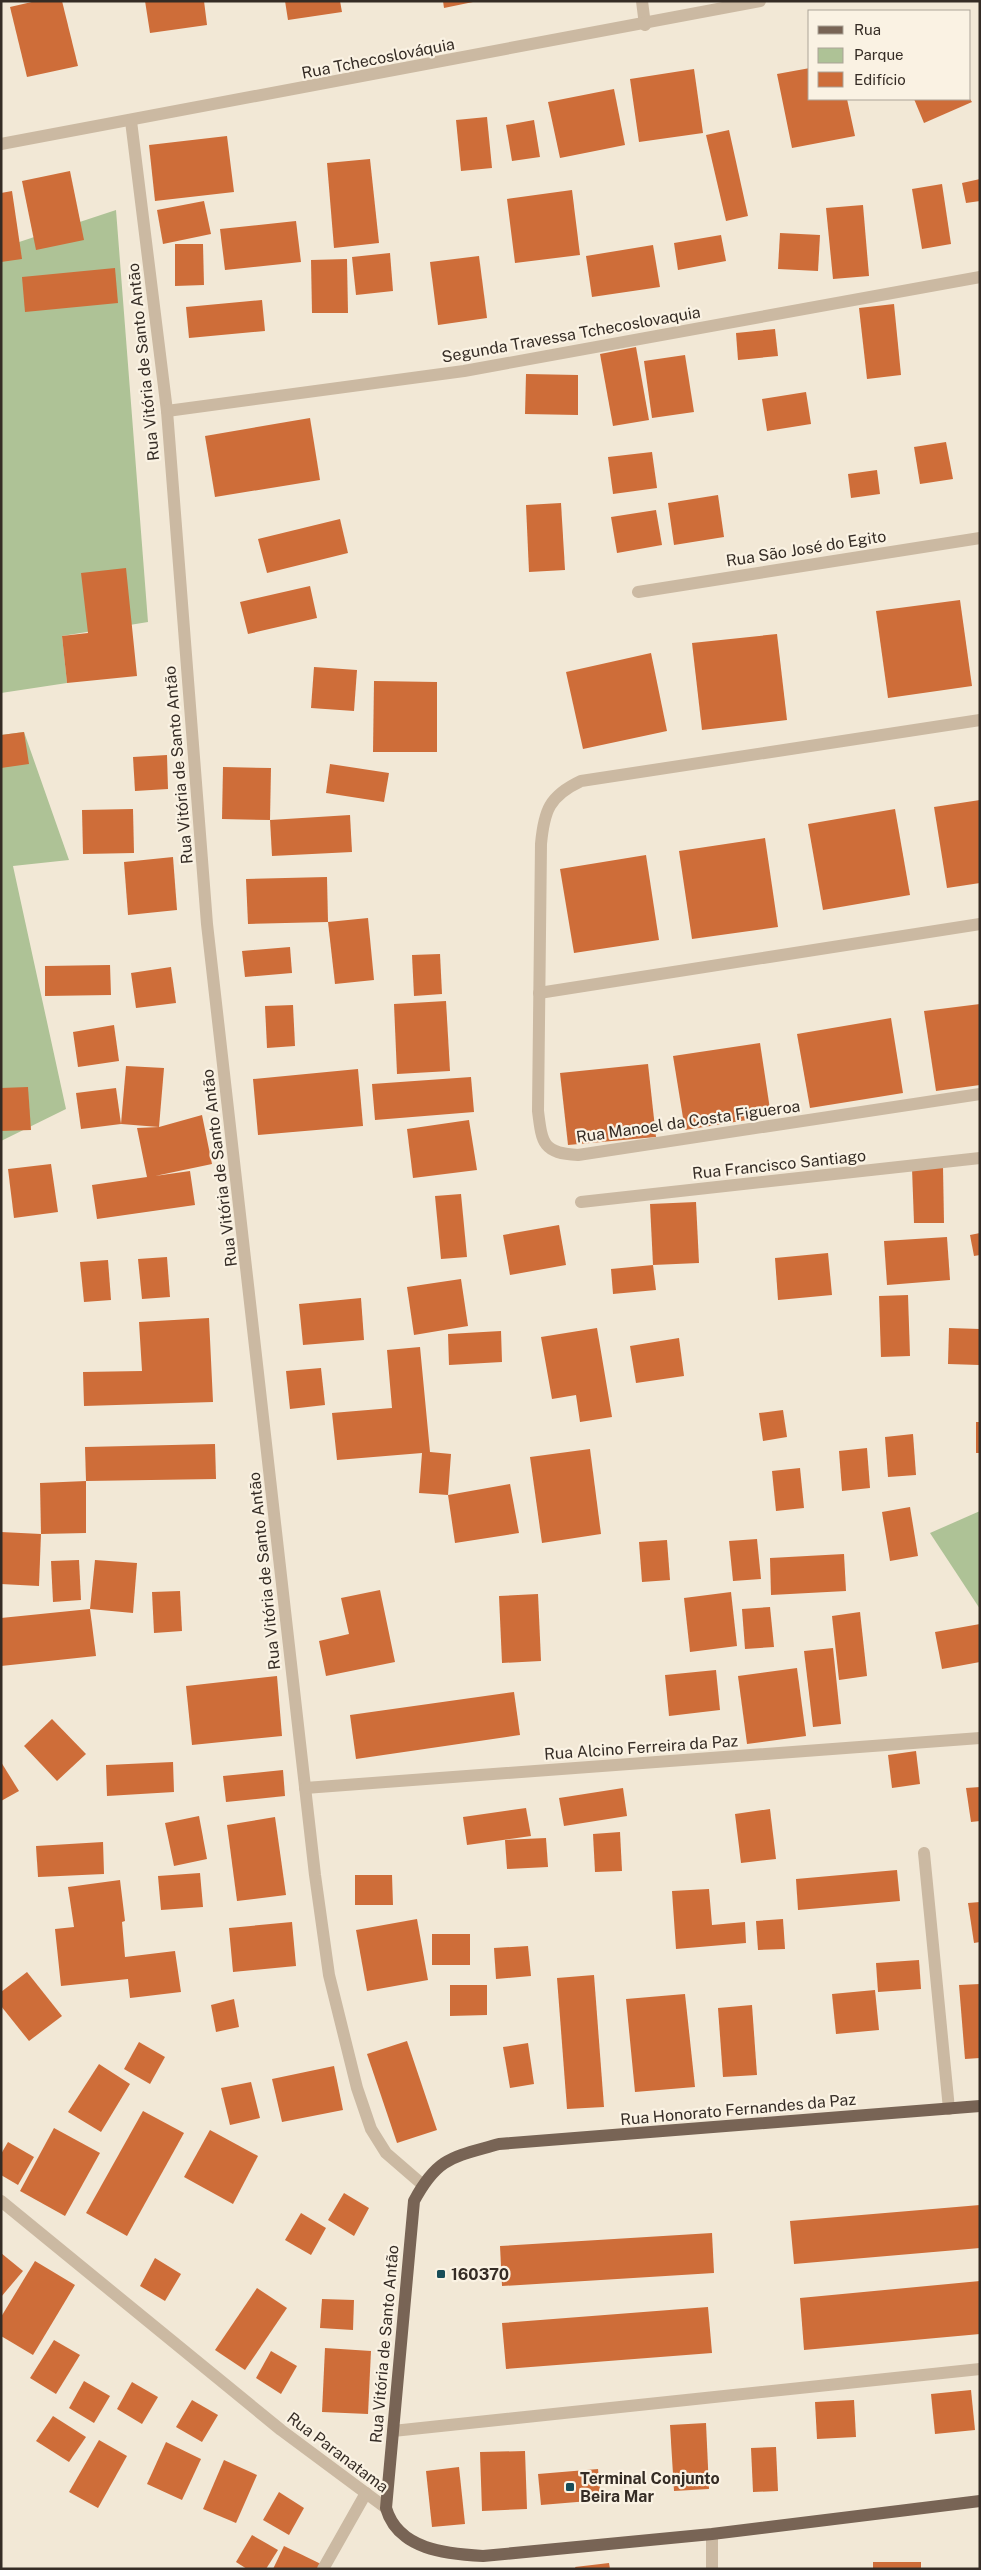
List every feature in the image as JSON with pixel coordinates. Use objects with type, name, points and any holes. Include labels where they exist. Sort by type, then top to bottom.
[{"type":"main road","name":"Rua Honorato Fernandes da Paz","points":[[500,2144],[980,2106]]},
{"type":"main road","name":"Rua Vitória de Santo Antão","points":[[386,2508],[414,2201],[423,2185],[440,2164],[463,2154],[500,2144]]},
{"type":"main road","name":"Rua Paranatama","points":[[386,2508],[391,2521],[400,2532],[423,2547],[450,2555],[483,2556],[712,2534],[980,2501]]},
{"type":"street","points":[[642,1],[645,25]]},
{"type":"street","name":"Rua Tchecoslováquia","points":[[1,144],[645,25],[760,1]]},
{"type":"street","name":"Rua Vitória de Santo Antão","points":[[131,121],[167,411],[207,924],[305,1788],[329,1975],[357,2088],[370,2129],[386,2154],[423,2185]]},
{"type":"street","name":"Segunda Travessa Tchecoslovaquia","points":[[167,411],[464,371],[980,277]]},
{"type":"street","name":"Rua São José do Egito","points":[[638,592],[980,538]]},
{"type":"street","name":"Rua Manoel da Costa Figueroa","points":[[980,720],[581,781],[566,788],[553,800],[544,817],[538,1111],[541,1135],[548,1147],[558,1154],[578,1155],[980,1094]]},
{"type":"street","points":[[539,993],[980,924]]},
{"type":"street","name":"Rua Francisco Santiago","points":[[581,1202],[980,1158]]},
{"type":"street","name":"Rua Alcino Ferreira da Paz","points":[[305,1788],[980,1738]]},
{"type":"street","points":[[924,1853],[950,2109]]},
{"type":"street","name":"Rua Paranatama","points":[[1,2201],[281,2430],[386,2508]]},
{"type":"street","points":[[393,2431],[980,2369]]},
{"type":"street","points":[[323,2569],[366,2493]]},
{"type":"street","points":[[712,2534],[712,2569]]},
{"type":"green space","points":[[116,210],[148,622],[62,636],[67,683],[1,693],[1,248]]},
{"type":"green space","points":[[24,732],[69,860],[13,866],[66,1109],[1,1141],[1,735]]},
{"type":"green space","points":[[980,1511],[980,1609],[930,1533]]},
{"type":"building","points":[[36,1],[62,1],[78,66],[27,77],[10,7]]},
{"type":"building","points":[[145,1],[204,1],[207,25],[150,33]]},
{"type":"building","points":[[285,1],[340,1],[342,12],[288,20]]},
{"type":"building","points":[[443,1],[473,1],[473,2],[444,8]]},
{"type":"building","points":[[808,68],[808,100],[847,100],[855,136],[792,148],[777,74]]},
{"type":"building","points":[[694,69],[703,133],[639,142],[630,79]]},
{"type":"building","points":[[614,89],[625,145],[560,158],[548,102]]},
{"type":"building","points":[[914,100],[971,100],[972,102],[924,123]]},
{"type":"building","points":[[487,117],[492,168],[461,171],[456,120]]},
{"type":"building","points":[[534,120],[540,157],[512,161],[506,125]]},
{"type":"building","points":[[729,130],[748,216],[726,221],[706,135]]},
{"type":"building","points":[[227,136],[234,192],[155,201],[149,145]]},
{"type":"building","points":[[370,159],[379,243],[334,248],[327,163]]},
{"type":"building","points":[[70,171],[84,240],[36,250],[22,181]]},
{"type":"building","points":[[980,179],[980,201],[966,203],[962,183]]},
{"type":"building","points":[[942,184],[951,244],[922,249],[912,189]]},
{"type":"building","points":[[572,190],[580,255],[515,263],[507,199]]},
{"type":"building","points":[[12,191],[22,259],[1,262],[1,193]]},
{"type":"building","points":[[204,201],[211,234],[163,244],[157,210]]},
{"type":"building","points":[[863,205],[869,276],[833,279],[826,208]]},
{"type":"building","points":[[296,221],[301,262],[225,270],[220,229]]},
{"type":"building","points":[[780,233],[820,235],[818,271],[778,269]]},
{"type":"building","points":[[721,235],[726,261],[678,270],[674,243]]},
{"type":"building","points":[[175,244],[203,244],[204,285],[175,286]]},
{"type":"building","points":[[653,245],[660,287],[592,297],[586,256]]},
{"type":"building","points":[[390,253],[393,291],[356,295],[352,257]]},
{"type":"building","points":[[479,256],[487,318],[438,325],[430,262]]},
{"type":"building","points":[[347,259],[348,313],[312,313],[311,260]]},
{"type":"building","points":[[115,268],[118,303],[25,312],[22,277]]},
{"type":"building","points":[[262,300],[265,331],[189,338],[186,307]]},
{"type":"building","points":[[894,304],[901,375],[867,379],[859,308]]},
{"type":"building","points":[[775,329],[778,356],[738,360],[736,333]]},
{"type":"building","points":[[636,347],[649,420],[613,426],[600,354]]},
{"type":"building","points":[[685,355],[694,412],[652,418],[644,361]]},
{"type":"building","points":[[526,374],[578,375],[578,415],[525,414]]},
{"type":"building","points":[[806,392],[811,424],[767,431],[762,399]]},
{"type":"building","points":[[310,418],[320,480],[215,497],[205,436]]},
{"type":"building","points":[[946,442],[953,479],[920,484],[914,447]]},
{"type":"building","points":[[652,452],[657,488],[613,494],[608,457]]},
{"type":"building","points":[[877,470],[880,494],[851,498],[848,474]]},
{"type":"building","points":[[718,495],[724,537],[674,545],[668,503]]},
{"type":"building","points":[[561,503],[565,570],[529,572],[526,505]]},
{"type":"building","points":[[656,510],[662,545],[617,553],[611,517]]},
{"type":"building","points":[[340,519],[348,553],[267,573],[258,539]]},
{"type":"building","points":[[126,568],[137,676],[67,683],[62,636],[88,633],[81,573]]},
{"type":"building","points":[[310,586],[317,618],[248,634],[240,602]]},
{"type":"building","points":[[960,600],[972,686],[888,698],[876,611]]},
{"type":"building","points":[[777,634],[787,720],[702,730],[692,643]]},
{"type":"building","points":[[651,653],[667,731],[583,749],[566,672]]},
{"type":"building","points":[[314,667],[357,670],[354,711],[311,708]]},
{"type":"building","points":[[374,681],[437,682],[437,752],[373,752]]},
{"type":"building","points":[[24,732],[29,764],[1,768],[1,735]]},
{"type":"building","points":[[167,755],[168,789],[135,791],[133,757]]},
{"type":"building","points":[[330,764],[389,773],[384,802],[326,793]]},
{"type":"building","points":[[223,767],[271,768],[270,820],[222,819]]},
{"type":"building","points":[[980,800],[980,883],[947,888],[934,807]]},
{"type":"building","points":[[133,809],[134,853],[83,854],[82,810]]},
{"type":"building","points":[[895,809],[910,895],[823,910],[808,824]]},
{"type":"building","points":[[350,815],[352,852],[272,856],[270,820]]},
{"type":"building","points":[[765,838],[778,927],[692,939],[679,851]]},
{"type":"building","points":[[646,855],[659,940],[574,953],[560,869]]},
{"type":"building","points":[[173,857],[177,910],[128,915],[124,862]]},
{"type":"building","points":[[327,877],[328,922],[248,924],[246,879]]},
{"type":"building","points":[[368,918],[374,980],[335,984],[328,922]]},
{"type":"building","points":[[290,947],[292,973],[245,977],[242,951]]},
{"type":"building","points":[[440,954],[442,994],[414,996],[412,955]]},
{"type":"building","points":[[110,965],[111,995],[45,996],[45,966]]},
{"type":"building","points":[[171,967],[176,1003],[136,1008],[131,973]]},
{"type":"building","points":[[446,1001],[450,1071],[397,1074],[394,1004]]},
{"type":"building","points":[[980,1004],[980,1085],[936,1091],[924,1011]]},
{"type":"building","points":[[293,1005],[295,1046],[267,1048],[265,1006]]},
{"type":"building","points":[[891,1018],[903,1093],[810,1108],[797,1034]]},
{"type":"building","points":[[114,1025],[119,1061],[78,1067],[73,1032]]},
{"type":"building","points":[[760,1043],[771,1116],[685,1130],[673,1056]]},
{"type":"building","points":[[648,1064],[656,1137],[568,1145],[560,1073]]},
{"type":"building","points":[[126,1066],[164,1068],[159,1127],[121,1124]]},
{"type":"building","points":[[358,1069],[363,1126],[258,1135],[253,1079]]},
{"type":"building","points":[[471,1077],[474,1112],[375,1120],[372,1084]]},
{"type":"building","points":[[28,1087],[31,1130],[1,1131],[1,1088]]},
{"type":"building","points":[[116,1088],[121,1124],[81,1129],[76,1093]]},
{"type":"building","points":[[202,1115],[212,1164],[155,1176],[190,1171],[195,1205],[97,1219],[92,1185],[147,1177],[137,1128],[159,1127]]},
{"type":"building","points":[[469,1120],[477,1170],[413,1178],[407,1129]]},
{"type":"building","points":[[51,1164],[58,1212],[14,1218],[8,1169]]},
{"type":"building","points":[[943,1167],[944,1223],[914,1223],[912,1168]]},
{"type":"building","points":[[461,1194],[467,1257],[441,1259],[435,1196]]},
{"type":"building","points":[[696,1202],[699,1263],[653,1265],[650,1204]]},
{"type":"building","points":[[559,1225],[566,1265],[510,1275],[503,1235]]},
{"type":"building","points":[[980,1233],[980,1255],[974,1256],[970,1235]]},
{"type":"building","points":[[947,1237],[950,1280],[887,1285],[884,1241]]},
{"type":"building","points":[[828,1253],[832,1295],[778,1300],[775,1258]]},
{"type":"building","points":[[167,1257],[170,1297],[142,1299],[138,1259]]},
{"type":"building","points":[[108,1260],[111,1300],[84,1302],[80,1262]]},
{"type":"building","points":[[653,1265],[656,1290],[613,1294],[611,1269]]},
{"type":"building","points":[[461,1279],[468,1326],[414,1335],[407,1287]]},
{"type":"building","points":[[908,1295],[910,1356],[881,1357],[879,1296]]},
{"type":"building","points":[[361,1298],[364,1340],[303,1345],[299,1304]]},
{"type":"building","points":[[209,1318],[213,1402],[84,1406],[83,1372],[142,1371],[139,1322]]},
{"type":"building","points":[[597,1328],[612,1417],[580,1422],[576,1395],[552,1399],[541,1337]]},
{"type":"building","points":[[949,1328],[980,1329],[979,1365],[948,1364]]},
{"type":"building","points":[[501,1331],[502,1362],[449,1365],[448,1334]]},
{"type":"building","points":[[679,1338],[684,1376],[636,1383],[630,1346]]},
{"type":"building","points":[[420,1347],[430,1452],[451,1454],[448,1495],[419,1493],[422,1453],[337,1460],[332,1413],[392,1408],[387,1350]]},
{"type":"building","points":[[321,1368],[325,1405],[290,1409],[286,1371]]},
{"type":"building","points":[[783,1410],[787,1437],[763,1441],[759,1413]]},
{"type":"building","points":[[976,1422],[980,1422],[980,1453],[976,1453]]},
{"type":"building","points":[[913,1434],[916,1475],[888,1477],[885,1437]]},
{"type":"building","points":[[215,1444],[216,1479],[86,1481],[85,1447]]},
{"type":"building","points":[[867,1448],[870,1488],[842,1491],[839,1451]]},
{"type":"building","points":[[590,1449],[601,1534],[542,1543],[530,1457]]},
{"type":"building","points":[[800,1468],[804,1508],[776,1511],[772,1471]]},
{"type":"building","points":[[86,1481],[86,1533],[41,1534],[40,1483]]},
{"type":"building","points":[[510,1484],[519,1533],[455,1543],[448,1495]]},
{"type":"building","points":[[910,1507],[918,1556],[890,1561],[882,1512]]},
{"type":"building","points":[[1,1532],[41,1534],[39,1586],[1,1584]]},
{"type":"building","points":[[757,1539],[761,1579],[733,1581],[729,1541]]},
{"type":"building","points":[[667,1540],[670,1580],[642,1582],[639,1542]]},
{"type":"building","points":[[844,1554],[846,1591],[771,1595],[770,1558]]},
{"type":"building","points":[[79,1560],[81,1600],[53,1602],[51,1561]]},
{"type":"building","points":[[95,1560],[137,1563],[133,1613],[90,1609]]},
{"type":"building","points":[[380,1590],[395,1662],[326,1676],[319,1641],[349,1634],[341,1598]]},
{"type":"building","points":[[180,1591],[182,1631],[154,1633],[152,1592]]},
{"type":"building","points":[[731,1592],[737,1646],[690,1652],[684,1598]]},
{"type":"building","points":[[538,1594],[541,1661],[502,1663],[499,1596]]},
{"type":"building","points":[[770,1607],[774,1647],[745,1649],[742,1609]]},
{"type":"building","points":[[90,1609],[96,1656],[1,1666],[1,1618]]},
{"type":"building","points":[[860,1612],[867,1676],[839,1680],[832,1616]]},
{"type":"building","points":[[980,1624],[980,1662],[942,1669],[935,1632]]},
{"type":"building","points":[[833,1648],[841,1724],[813,1727],[804,1651]]},
{"type":"building","points":[[797,1668],[806,1736],[747,1744],[738,1676]]},
{"type":"building","points":[[716,1670],[720,1710],[669,1716],[665,1675]]},
{"type":"building","points":[[277,1676],[282,1736],[192,1745],[186,1686]]},
{"type":"building","points":[[514,1692],[520,1735],[356,1759],[350,1715]]},
{"type":"building","points":[[52,1719],[86,1754],[57,1781],[24,1746]]},
{"type":"building","points":[[916,1751],[920,1784],[892,1788],[888,1755]]},
{"type":"building","points":[[1,1762],[19,1791],[1,1801]]},
{"type":"building","points":[[173,1762],[174,1792],[107,1796],[106,1765]]},
{"type":"building","points":[[283,1770],[285,1796],[226,1802],[223,1776]]},
{"type":"building","points":[[980,1787],[980,1821],[971,1822],[966,1788]]},
{"type":"building","points":[[623,1788],[627,1816],[564,1826],[559,1798]]},
{"type":"building","points":[[526,1808],[531,1836],[467,1845],[463,1817]]},
{"type":"building","points":[[770,1809],[776,1859],[741,1863],[735,1814]]},
{"type":"building","points":[[199,1816],[207,1859],[174,1866],[165,1823]]},
{"type":"building","points":[[275,1817],[286,1895],[237,1901],[227,1825]]},
{"type":"building","points":[[620,1832],[622,1871],[595,1872],[593,1834]]},
{"type":"building","points":[[546,1838],[548,1867],[507,1869],[505,1840]]},
{"type":"building","points":[[103,1842],[104,1874],[38,1877],[36,1846]]},
{"type":"building","points":[[897,1870],[900,1901],[798,1910],[796,1879]]},
{"type":"building","points":[[200,1873],[203,1907],[161,1910],[158,1876]]},
{"type":"building","points":[[355,1875],[392,1875],[393,1905],[355,1905]]},
{"type":"building","points":[[120,1880],[125,1921],[122,1922],[125,1957],[175,1951],[181,1992],[130,1998],[128,1979],[61,1986],[55,1929],[74,1927],[68,1887]]},
{"type":"building","points":[[709,1889],[712,1925],[745,1922],[746,1943],[676,1949],[672,1891]]},
{"type":"building","points":[[980,1902],[980,1942],[974,1943],[968,1903]]},
{"type":"building","points":[[417,1919],[428,1980],[367,1991],[356,1930]]},
{"type":"building","points":[[783,1919],[785,1949],[758,1950],[756,1921]]},
{"type":"building","points":[[292,1922],[296,1966],[233,1972],[229,1928]]},
{"type":"building","points":[[432,1934],[470,1934],[470,1965],[432,1965]]},
{"type":"building","points":[[528,1946],[531,1976],[496,1979],[494,1948]]},
{"type":"building","points":[[919,1960],[921,1989],[878,1992],[876,1963]]},
{"type":"building","points":[[27,1972],[62,2016],[29,2041],[1,2006],[1,1992]]},
{"type":"building","points":[[594,1975],[604,2107],[567,2109],[557,1978]]},
{"type":"building","points":[[980,1984],[980,2058],[965,2059],[959,1985]]},
{"type":"building","points":[[450,1985],[487,1985],[487,2015],[450,2016]]},
{"type":"building","points":[[875,1990],[879,2030],[836,2034],[832,1994]]},
{"type":"building","points":[[685,1994],[695,2087],[635,2092],[626,1999]]},
{"type":"building","points":[[234,1999],[239,2027],[216,2032],[211,2005]]},
{"type":"building","points":[[752,2005],[757,2075],[723,2077],[718,2008]]},
{"type":"building","points":[[407,2041],[437,2130],[397,2143],[367,2054]]},
{"type":"building","points":[[139,2042],[165,2057],[150,2084],[124,2069]]},
{"type":"building","points":[[528,2043],[534,2084],[510,2088],[503,2047]]},
{"type":"building","points":[[99,2064],[130,2084],[101,2132],[68,2112]]},
{"type":"building","points":[[334,2066],[343,2110],[282,2122],[272,2079]]},
{"type":"building","points":[[251,2082],[260,2118],[230,2125],[221,2088]]},
{"type":"building","points":[[143,2111],[184,2133],[127,2236],[86,2213]]},
{"type":"building","points":[[54,2128],[100,2153],[65,2216],[20,2191]]},
{"type":"building","points":[[210,2130],[258,2156],[233,2204],[184,2177]]},
{"type":"building","points":[[8,2142],[34,2157],[18,2185],[1,2175],[1,2154]]},
{"type":"building","points":[[344,2193],[369,2208],[354,2236],[328,2220]]},
{"type":"building","points":[[980,2205],[980,2248],[794,2264],[790,2221]]},
{"type":"building","points":[[301,2213],[326,2228],[311,2255],[285,2240]]},
{"type":"building","points":[[712,2233],[714,2273],[502,2286],[500,2246]]},
{"type":"building","points":[[1,2253],[23,2271],[1,2297]]},
{"type":"building","points":[[155,2258],[181,2274],[165,2301],[140,2286]]},
{"type":"building","points":[[35,2261],[75,2285],[33,2355],[1,2336],[1,2317]]},
{"type":"building","points":[[980,2281],[980,2334],[804,2350],[800,2298]]},
{"type":"building","points":[[257,2288],[287,2308],[245,2370],[215,2350]]},
{"type":"building","points":[[322,2299],[354,2300],[353,2330],[320,2328]]},
{"type":"building","points":[[708,2307],[712,2353],[506,2369],[502,2323]]},
{"type":"building","points":[[54,2340],[80,2355],[56,2394],[30,2378]]},
{"type":"building","points":[[325,2348],[371,2351],[368,2414],[322,2412]]},
{"type":"building","points":[[271,2351],[297,2366],[281,2394],[256,2378]]},
{"type":"building","points":[[84,2381],[110,2396],[94,2423],[69,2408]]},
{"type":"building","points":[[132,2382],[158,2397],[142,2424],[117,2409]]},
{"type":"building","points":[[971,2390],[975,2430],[935,2434],[931,2394]]},
{"type":"building","points":[[192,2400],[218,2415],[202,2442],[176,2427]]},
{"type":"building","points":[[854,2400],[856,2437],[817,2439],[815,2402]]},
{"type":"building","points":[[53,2416],[86,2437],[69,2462],[36,2441]]},
{"type":"building","points":[[706,2423],[709,2489],[674,2491],[670,2425]]},
{"type":"building","points":[[99,2440],[127,2456],[98,2508],[69,2492]]},
{"type":"building","points":[[166,2442],[201,2459],[182,2500],[147,2484]]},
{"type":"building","points":[[776,2447],[778,2491],[753,2492],[751,2448]]},
{"type":"building","points":[[525,2451],[527,2509],[482,2511],[480,2452]]},
{"type":"building","points":[[224,2460],[257,2475],[236,2523],[203,2509]]},
{"type":"building","points":[[459,2467],[465,2524],[432,2527],[426,2471]]},
{"type":"building","name":"Terminal Conjunto Beira Mar","points":[[598,2469],[601,2500],[541,2505],[538,2474]]},
{"type":"building","points":[[279,2492],[304,2508],[289,2535],[263,2520]]},
{"type":"building","points":[[252,2535],[278,2550],[266,2569],[247,2569],[236,2562]]},
{"type":"building","points":[[284,2546],[323,2565],[321,2569],[273,2569]]},
{"type":"building","points":[[873,2562],[921,2562],[921,2569],[873,2569]]},
{"type":"building","points":[[609,2563],[610,2569],[576,2569],[575,2567]]},
{"type":"place","name":"160370","points":[[441,2274]]},
{"type":"place","name":"Terminal Conjunto Beira Mar","points":[[570,2487]]}]
